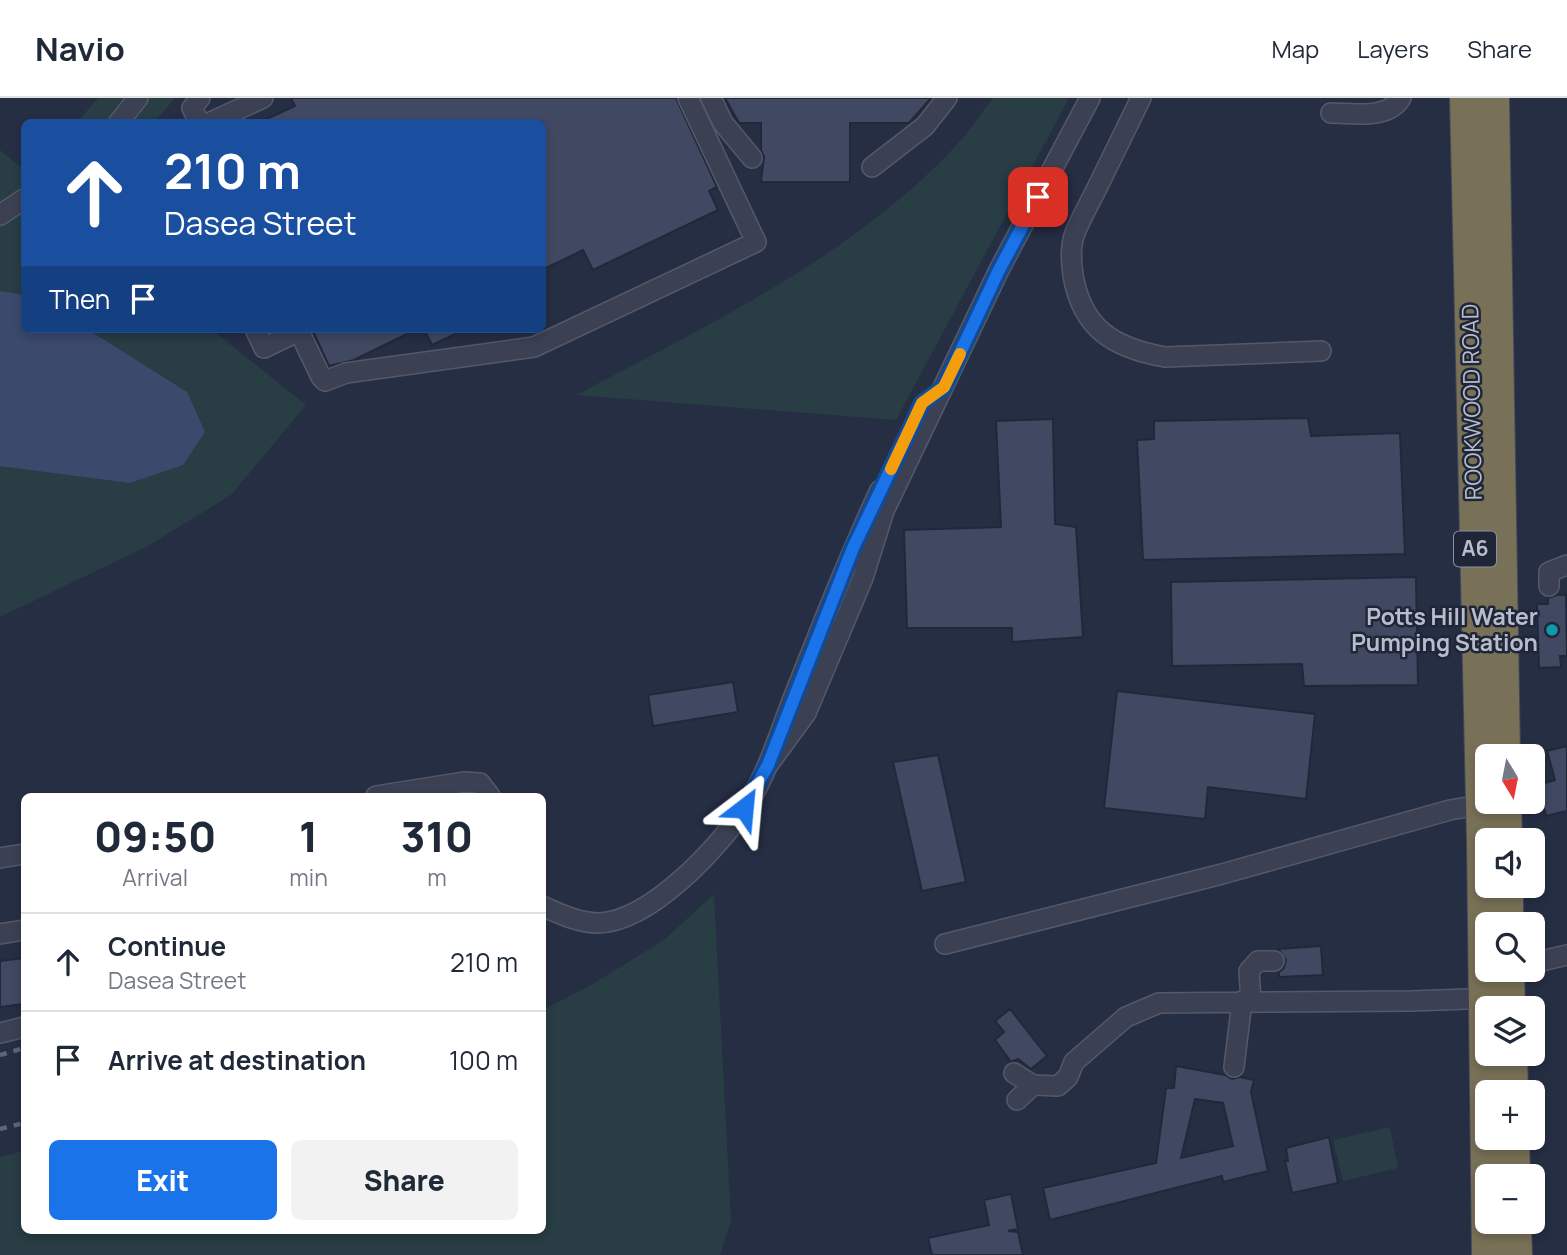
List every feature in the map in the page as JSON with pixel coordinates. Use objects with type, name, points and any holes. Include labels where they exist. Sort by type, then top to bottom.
[{"type":"highway","name":"ROOKWOOD ROAD","points":[[1465,98],[1494,744]]},
{"type":"highway","name":"ROOKWOOD ROAD","points":[[1494,98],[1505,744]]},
{"type":"highway","name":"ROOKWOOD ROAD","points":[[1497,814],[1503,993]]},
{"type":"highway","name":"A6","points":[[1487,1255],[1503,993]]},
{"type":"highway","points":[[1516,1234],[1517,1255]]},
{"type":"street","points":[[120,119],[138,98]]},
{"type":"street","points":[[218,119],[263,98]]},
{"type":"street","points":[[300,333],[321,377],[326,381],[346,373],[534,347],[756,242],[688,98]]},
{"type":"street","points":[[711,98],[723,123],[752,158]]},
{"type":"street","points":[[872,167],[925,125],[947,98]]},
{"type":"street","points":[[546,908],[568,917],[599,923],[629,916],[660,898],[703,859],[744,808],[768,765],[806,713],[876,542],[894,513],[941,409],[944,387],[999,270],[1090,98]]},
{"type":"street","points":[[1142,98],[1075,234],[1072,268],[1079,301],[1087,317],[1117,343],[1165,357],[1321,351]]},
{"type":"street","points":[[1331,113],[1385,112],[1396,106],[1401,98]]},
{"type":"street","points":[[0,215],[21,201]]},
{"type":"street","points":[[257,333],[264,348],[293,333]]},
{"type":"street","points":[[768,765],[853,548],[922,403],[944,387]]},
{"type":"street","points":[[1549,586],[1549,572],[1567,565]]},
{"type":"street","points":[[395,793],[464,782],[480,783],[488,793]]},
{"type":"street","points":[[945,944],[1475,808]]},
{"type":"street","points":[[0,858],[21,854]]},
{"type":"street","points":[[0,934],[21,930]]},
{"type":"street","points":[[1545,960],[1567,955]]},
{"type":"street","points":[[1234,1066],[1247,1001],[1249,971],[1258,961],[1274,961]]},
{"type":"street","points":[[1014,1073],[1032,1085],[1058,1086],[1068,1077],[1074,1062],[1126,1017],[1159,1003],[1503,993]]},
{"type":"street","points":[[0,1033],[21,1028]]},
{"type":"street","points":[[1017,1100],[1032,1085]]},
{"type":"shaded area","points":[[98,98],[175,98],[158,119],[80,119]]},
{"type":"shaded area","points":[[993,98],[1069,98],[896,420],[576,395],[724,316],[821,258],[910,190],[950,152]]},
{"type":"shaded area","points":[[0,150],[21,168],[21,333],[216,333],[306,405],[231,495],[148,546],[0,617]]},
{"type":"shaded area","points":[[714,894],[731,1221],[720,1255],[0,1255],[0,1157],[21,1152],[21,1234],[546,1234],[546,1008],[591,985],[664,940]]},
{"type":"shaded area","points":[[1390,1127],[1398,1168],[1343,1181],[1333,1140]]},
{"type":"water","points":[[0,291],[21,294],[21,333],[93,333],[187,392],[205,432],[183,465],[130,483],[0,466]]},
{"type":"building","points":[[291,98],[676,98],[717,187],[709,191],[718,210],[593,270],[583,250],[546,268],[546,119],[267,119],[295,106]]},
{"type":"building","points":[[725,98],[931,98],[909,123],[850,123],[850,182],[761,182],[764,157],[761,150],[761,123],[739,123]]},
{"type":"building","points":[[314,333],[409,333],[354,360],[329,366]]},
{"type":"building","points":[[426,333],[458,333],[432,345]]},
{"type":"building","points":[[1308,418],[1311,436],[1400,433],[1405,554],[1143,560],[1137,440],[1154,439],[1154,421]]},
{"type":"building","points":[[1053,419],[1055,524],[1076,527],[1083,637],[1012,642],[1012,628],[907,628],[904,530],[1001,527],[996,421]]},
{"type":"building","points":[[1416,577],[1418,685],[1304,686],[1302,664],[1172,666],[1171,582]]},
{"type":"building","name":"Potts Hill Water Pumping Station","points":[[1566,595],[1567,656],[1560,656],[1561,667],[1539,668],[1537,604],[1548,604],[1548,598]]},
{"type":"building","points":[[733,682],[738,712],[653,726],[648,695]]},
{"type":"building","points":[[1117,691],[1315,714],[1306,799],[1208,787],[1205,819],[1104,808]]},
{"type":"building","points":[[1567,746],[1567,811],[1546,816],[1545,783],[1555,780],[1547,751]]},
{"type":"building","points":[[938,755],[966,882],[922,891],[893,762]]},
{"type":"building","points":[[1321,946],[1323,975],[1279,977],[1286,960],[1278,949]]},
{"type":"building","points":[[21,958],[21,1004],[0,1007],[0,961]]},
{"type":"building","points":[[1010,1009],[1047,1056],[1031,1069],[1018,1059],[1011,1062],[995,1040],[1004,1032],[995,1021]]},
{"type":"building","points":[[1176,1066],[1225,1075],[1232,1079],[1240,1077],[1254,1080],[1251,1092],[1268,1171],[1223,1182],[1222,1176],[1050,1220],[1043,1188],[1156,1163],[1166,1088],[1174,1088]],"holes":[[[1195,1099],[1223,1103],[1233,1146],[1181,1158]]]},
{"type":"building","points":[[1329,1137],[1338,1183],[1292,1193],[1285,1161],[1288,1161],[1286,1148]]},
{"type":"building","points":[[1011,1194],[1018,1229],[1008,1231],[1018,1232],[1023,1255],[932,1255],[928,1238],[989,1225],[984,1200]]},
{"type":"railway","points":[[0,1055],[21,1049]]},
{"type":"railway","points":[[0,1129],[21,1124]]},
{"type":"slow traffic","points":[[891,469],[922,403],[944,387],[960,354]]},
{"type":"place","name":"Potts Hill Water Pumping Station","points":[[1552,630]]},
{"type":"route","points":[[744,808],[768,765],[853,548],[922,403],[944,387],[999,270],[1038,197]]}]
